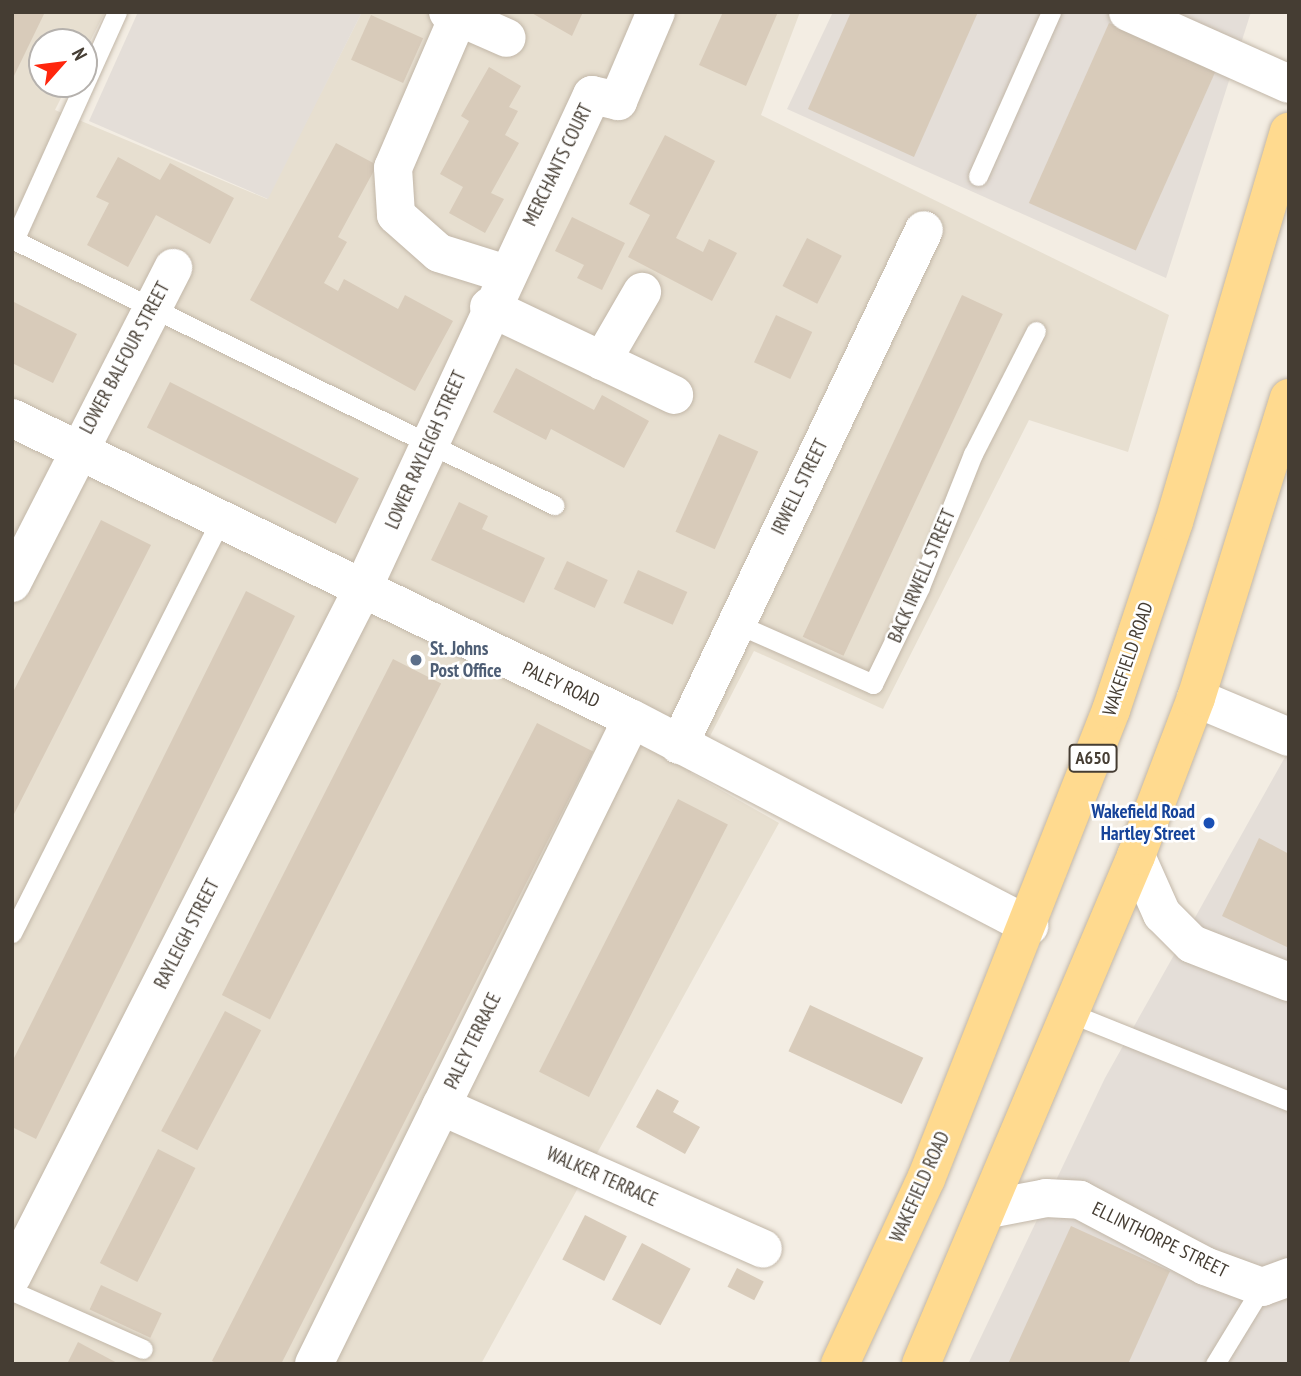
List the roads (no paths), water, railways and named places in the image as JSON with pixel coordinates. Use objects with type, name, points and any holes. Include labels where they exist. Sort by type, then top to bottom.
[{"type":"main road","name":"WAKEFIELD ROAD","points":[[839,1364],[926,1179],[1029,926],[1111,710],[1170,534],[1289,132]]},
{"type":"main road","points":[[921,1364],[989,1209],[1136,856],[1196,698],[1289,398]]},
{"type":"street","name":"MERCHANTS COURT","points":[[489,307],[592,95],[618,100],[656,12]]},
{"type":"street","points":[[1128,12],[1289,84]]},
{"type":"street","points":[[506,274],[439,253],[396,215],[393,168],[453,15],[507,38]]},
{"type":"street","name":"IRWELL STREET","points":[[679,746],[924,230]]},
{"type":"street","name":"LOWER BALFOUR STREET","points":[[12,583],[76,449],[173,268]]},
{"type":"street","points":[[602,361],[642,292]]},
{"type":"street","points":[[489,307],[674,395]]},
{"type":"street","name":"LOWER RAYLEIGH STREET","points":[[361,592],[430,444],[489,307]]},
{"type":"street","name":"PALEY ROAD","points":[[12,418],[361,592],[632,719],[679,746],[1029,926]]},
{"type":"street","name":"RAYLEIGH STREET","points":[[12,1276],[361,592]]},
{"type":"street","points":[[1196,698],[1289,737]]},
{"type":"street","name":"PALEY TERRACE","points":[[314,1364],[632,719]]},
{"type":"street","points":[[1136,856],[1162,914],[1192,944],[1289,982]]},
{"type":"street","name":"WALKER TERRACE","points":[[441,1106],[763,1249]]},
{"type":"street","name":"ELLINTHORPE STREET","points":[[989,1209],[1046,1198],[1080,1200],[1205,1266],[1275,1282]]},
{"type":"lane","points":[[117,12],[14,240],[554,505]]},
{"type":"lane","points":[[978,176],[1051,12]]},
{"type":"lane","name":"BACK IRWELL STREET","points":[[736,623],[873,684],[920,587],[973,454],[1036,331]]},
{"type":"lane","points":[[12,933],[220,521]]},
{"type":"lane","points":[[1070,1013],[1289,1101]]},
{"type":"lane","points":[[1215,1364],[1275,1282]]},
{"type":"lane","points":[[12,1291],[143,1349]]},
{"type":"place","name":"St. Johns Post Office","points":[[416,660]]},
{"type":"place","name":"Wakefield Road Hartley Street","points":[[1209,823]]}]
